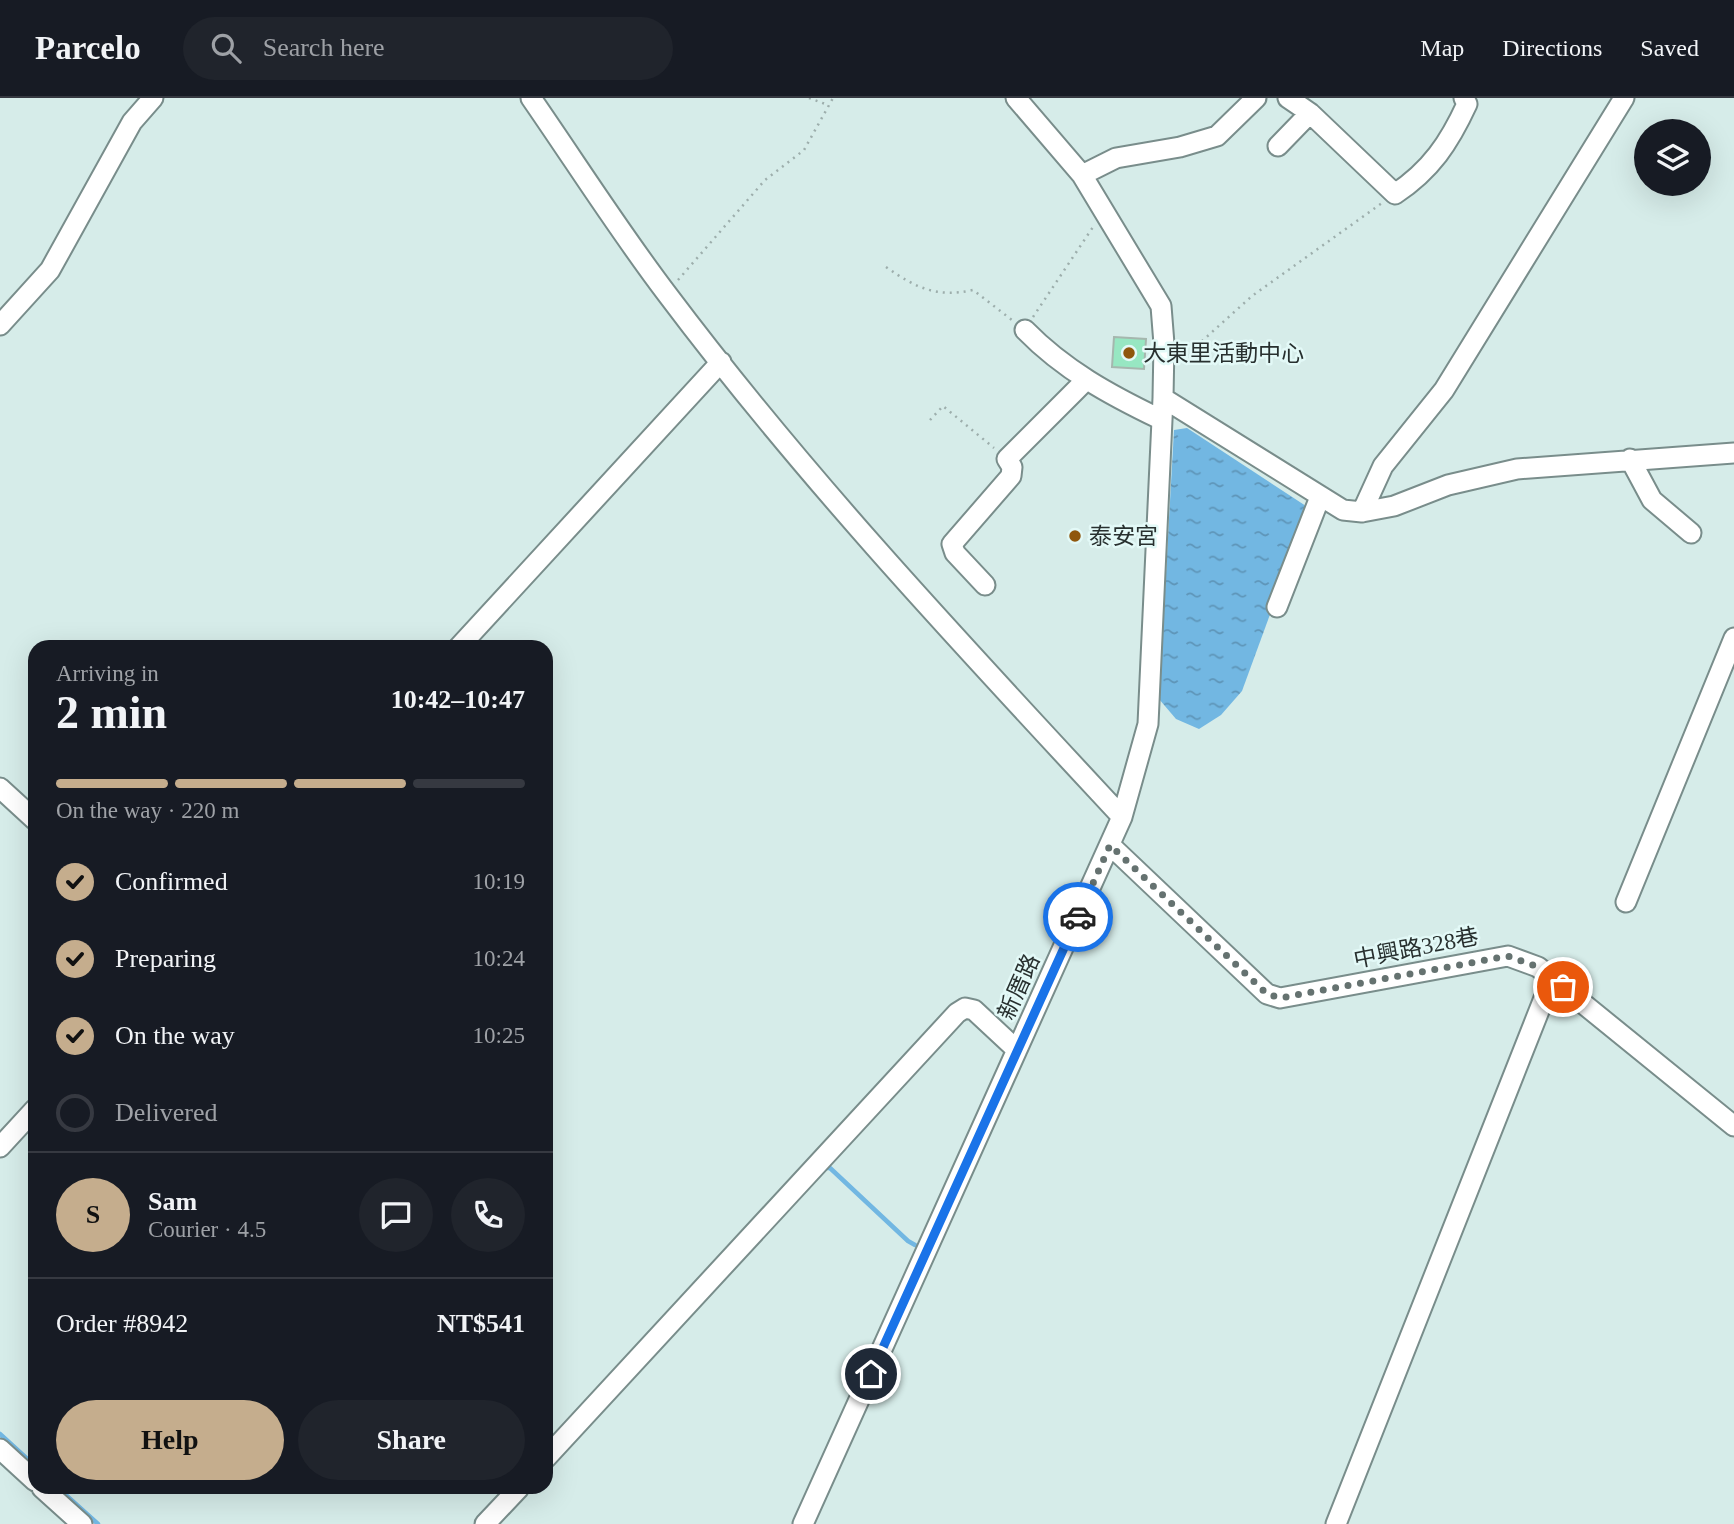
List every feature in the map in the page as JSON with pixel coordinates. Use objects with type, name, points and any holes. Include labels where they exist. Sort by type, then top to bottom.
[{"type":"street","points":[[0,325],[50,270],[132,122],[153,98]]},
{"type":"street","points":[[531,98],[666,293],[721,362],[914,594],[1122,817]]},
{"type":"street","name":"新厝路","points":[[803,1524],[1110,845],[1122,817],[1148,724],[1160,419],[1164,378],[1161,306],[1105,209],[1082,175],[1016,98]]},
{"type":"street","points":[[1082,175],[1116,158],[1180,147],[1217,136],[1256,98]]},
{"type":"street","points":[[1288,98],[1310,113],[1395,194],[1433,165],[1467,104],[1464,98]]},
{"type":"street","points":[[1362,512],[1383,466],[1451,379],[1624,98]]},
{"type":"street","points":[[1279,146],[1310,113]]},
{"type":"street","points":[[1025,330],[1052,358],[1086,380],[1160,419]]},
{"type":"street","points":[[465,640],[721,362]]},
{"type":"street","points":[[985,585],[955,553],[952,544],[1011,476],[1012,467],[1007,459],[1086,380]]},
{"type":"street","points":[[1163,398],[1320,497],[1343,510],[1362,512],[1394,506],[1448,485],[1517,469],[1734,453]]},
{"type":"street","points":[[1630,459],[1652,500],[1691,533]]},
{"type":"street","points":[[1277,607],[1320,497]]},
{"type":"street","points":[[1626,902],[1734,638]]},
{"type":"street","points":[[0,788],[28,814]]},
{"type":"street","name":"中興路328巷","points":[[1110,845],[1253,983],[1273,996],[1280,998],[1508,956],[1538,967],[1734,1126]]},
{"type":"street","points":[[1336,1524],[1552,978]]},
{"type":"street","points":[[553,1450],[957,1013],[965,1008],[974,1010],[1017,1050]]},
{"type":"street","points":[[0,1147],[28,1117]]},
{"type":"street","points":[[0,1449],[28,1475]]},
{"type":"street","points":[[49,1494],[82,1524]]},
{"type":"street","points":[[485,1524],[513,1494]]},
{"type":"path","points":[[809,98],[828,104]]},
{"type":"path","points":[[666,293],[765,180],[804,150],[833,98]]},
{"type":"path","points":[[1164,378],[1252,296],[1395,194]]},
{"type":"path","points":[[886,267],[908,283],[950,296],[973,290],[1025,330],[1105,209]]},
{"type":"path","points":[[930,421],[943,406],[1007,459]]},
{"type":"water","points":[[1187,428],[1309,508],[1242,691],[1221,715],[1199,729],[1176,719],[1159,699],[1174,430]]},
{"type":"building","name":"大東里活動中心","points":[[1114,337],[1146,339],[1144,369],[1112,367]]},
{"type":"waterway","points":[[825,1168],[830,1168],[915,1245]]},
{"type":"waterway","points":[[0,1434],[28,1460]]},
{"type":"waterway","points":[[65,1494],[98,1524]]},
{"type":"way so far","points":[[1078,917],[1110,845],[1267,994],[1280,998],[1508,956],[1538,967],[1563,987]]},
{"type":"place","name":"大東里活動中心","points":[[1129,353]]},
{"type":"place","name":"泰安宮","points":[[1075,536]]},
{"type":"route","points":[[871,1374],[1078,917]]}]
